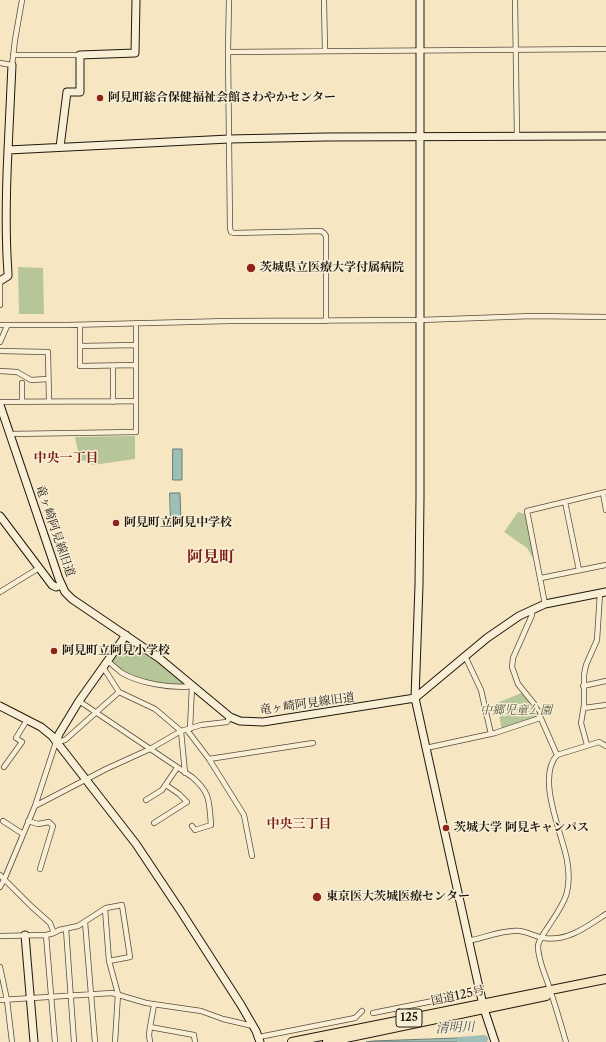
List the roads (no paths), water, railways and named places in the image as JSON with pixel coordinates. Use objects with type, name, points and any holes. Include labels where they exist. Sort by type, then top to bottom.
[{"type":"highway","name":"国道125号","points":[[327,1042],[606,979]]},
{"type":"highway","name":"国道125号","points":[[551,992],[606,985]]},
{"type":"highway","name":"国道125号","points":[[292,1042],[484,1006]]},
{"type":"street","points":[[0,305],[0,282],[8,276],[3,217],[12,65],[22,0]]},
{"type":"street","points":[[13,55],[134,54],[136,0]]},
{"type":"street","points":[[229,0],[228,52],[230,231],[234,233],[321,231],[324,233],[326,236],[326,320]]},
{"type":"street","points":[[324,0],[325,51]]},
{"type":"street","points":[[420,0],[419,585],[415,698],[468,941],[484,1006],[496,1042]]},
{"type":"street","points":[[515,0],[517,136]]},
{"type":"street","points":[[228,52],[606,49]]},
{"type":"street","points":[[60,147],[67,92],[80,92],[80,55]]},
{"type":"street","points":[[0,62],[12,65]]},
{"type":"street","points":[[8,150],[229,139],[606,136]]},
{"type":"street","points":[[0,325],[420,320],[533,316],[606,317]]},
{"type":"street","points":[[10,434],[136,432],[136,324]]},
{"type":"street","points":[[80,325],[80,366],[136,365]]},
{"type":"street","points":[[0,342],[7,326]]},
{"type":"street","points":[[80,346],[136,344]]},
{"type":"street","points":[[0,351],[48,352],[49,401]]},
{"type":"street","points":[[113,366],[113,402]]},
{"type":"street","points":[[0,371],[17,372],[31,380],[48,379]]},
{"type":"street","points":[[22,383],[22,402]]},
{"type":"street","points":[[0,403],[49,401],[135,401]]},
{"type":"street","name":"竜ヶ崎阿見線旧道","points":[[0,403],[62,585],[72,599],[159,658],[230,717],[240,721],[263,722],[415,698]]},
{"type":"street","points":[[545,604],[527,511],[604,492],[606,510]]},
{"type":"street","points":[[565,502],[579,570]]},
{"type":"street","points":[[1,521],[52,585],[56,587],[62,585]]},
{"type":"street","points":[[541,578],[606,565]]},
{"type":"street","points":[[0,592],[39,568]]},
{"type":"street","points":[[415,698],[506,624],[532,609],[545,604],[603,592],[597,640],[586,665],[583,686],[584,708],[580,723],[587,745]]},
{"type":"street","points":[[532,609],[532,615],[512,658],[512,667],[518,684],[535,705],[557,755]]},
{"type":"street","points":[[599,624],[606,624]]},
{"type":"street","points":[[0,887],[35,806],[59,734],[79,701],[126,635]]},
{"type":"street","points":[[465,656],[481,690],[491,734]]},
{"type":"street","points":[[106,664],[123,673],[146,682],[180,688],[192,686],[186,730],[185,773]]},
{"type":"street","points":[[106,664],[119,692],[155,709],[186,730],[209,759],[244,815],[252,856]]},
{"type":"street","points":[[583,686],[606,681]]},
{"type":"street","points":[[56,742],[65,740],[119,692]]},
{"type":"street","points":[[79,701],[201,785],[207,794],[211,825],[195,830],[192,826]]},
{"type":"street","points":[[584,708],[606,705]]},
{"type":"street","points":[[0,706],[46,731],[136,844],[180,910],[253,1026],[259,1040],[355,1018],[362,1011]]},
{"type":"street","points":[[35,806],[186,730],[227,722],[230,717]]},
{"type":"street","points":[[426,748],[491,734],[540,718]]},
{"type":"street","points":[[4,767],[22,742],[16,738],[27,720]]},
{"type":"street","points":[[566,1042],[540,962],[538,945],[566,899],[569,886],[567,860],[554,814],[549,786],[549,775],[553,760],[557,755],[599,742],[606,746]]},
{"type":"street","points":[[209,759],[313,743]]},
{"type":"street","points":[[146,800],[162,790],[177,768]]},
{"type":"street","points":[[154,823],[187,802],[166,785]]},
{"type":"street","points":[[3,821],[23,834]]},
{"type":"street","points":[[28,821],[38,824],[49,822],[53,826],[40,869]]},
{"type":"street","points":[[0,875],[2,881],[50,923],[54,933]]},
{"type":"street","points":[[0,936],[46,935],[54,933],[59,930],[78,926],[111,906],[122,905],[130,957],[109,961]]},
{"type":"street","points":[[105,909],[109,961],[118,994],[115,1042]]},
{"type":"street","points":[[468,941],[509,931],[520,931],[541,938],[550,939],[579,932],[606,914]]},
{"type":"street","points":[[85,922],[95,1042]]},
{"type":"street","points":[[66,928],[74,1042]]},
{"type":"street","points":[[26,935],[34,1042]]},
{"type":"street","points":[[46,935],[55,1042]]},
{"type":"street","points":[[0,967],[7,1000],[12,1042]]},
{"type":"street","points":[[114,981],[121,980]]},
{"type":"street","points":[[0,1000],[112,993],[154,1005],[201,1011],[223,1019],[253,1026]]},
{"type":"street","points":[[373,1013],[473,993]]},
{"type":"street","points":[[150,1042],[149,1035],[154,1005]]},
{"type":"street","points":[[150,1027],[194,1035],[195,1042]]},
{"type":"water","points":[[173,449],[182,449],[182,480],[173,480]]},
{"type":"water","points":[[170,493],[180,493],[181,523],[171,524]]},
{"type":"water","name":"清明川","points":[[470,1038],[471,1042],[366,1042],[373,1041]]},
{"type":"waterway","name":"清明川","points":[[461,1041],[484,1039]]},
{"type":"place","name":"阿見町総合保健福祉会館さわやかセンター","points":[[100,98]]},
{"type":"place","name":"茨城県立医療大学付属病院","points":[[251,268]]},
{"type":"place","name":"阿見町立阿見中学校","points":[[116,523]]},
{"type":"place","name":"阿見町立阿見小学校","points":[[54,651]]},
{"type":"place","name":"茨城大学 阿見キャンパス","points":[[446,828]]},
{"type":"place","name":"東京医大茨城医療センター","points":[[317,897]]},
{"type":"district","name":"中央一丁目","points":[[66,458]]},
{"type":"district","name":"阿見町","points":[[211,557]]},
{"type":"district","name":"中央三丁目","points":[[299,824]]},
{"type":"park label","name":"中郷児童公園","points":[[516,711]]}]
